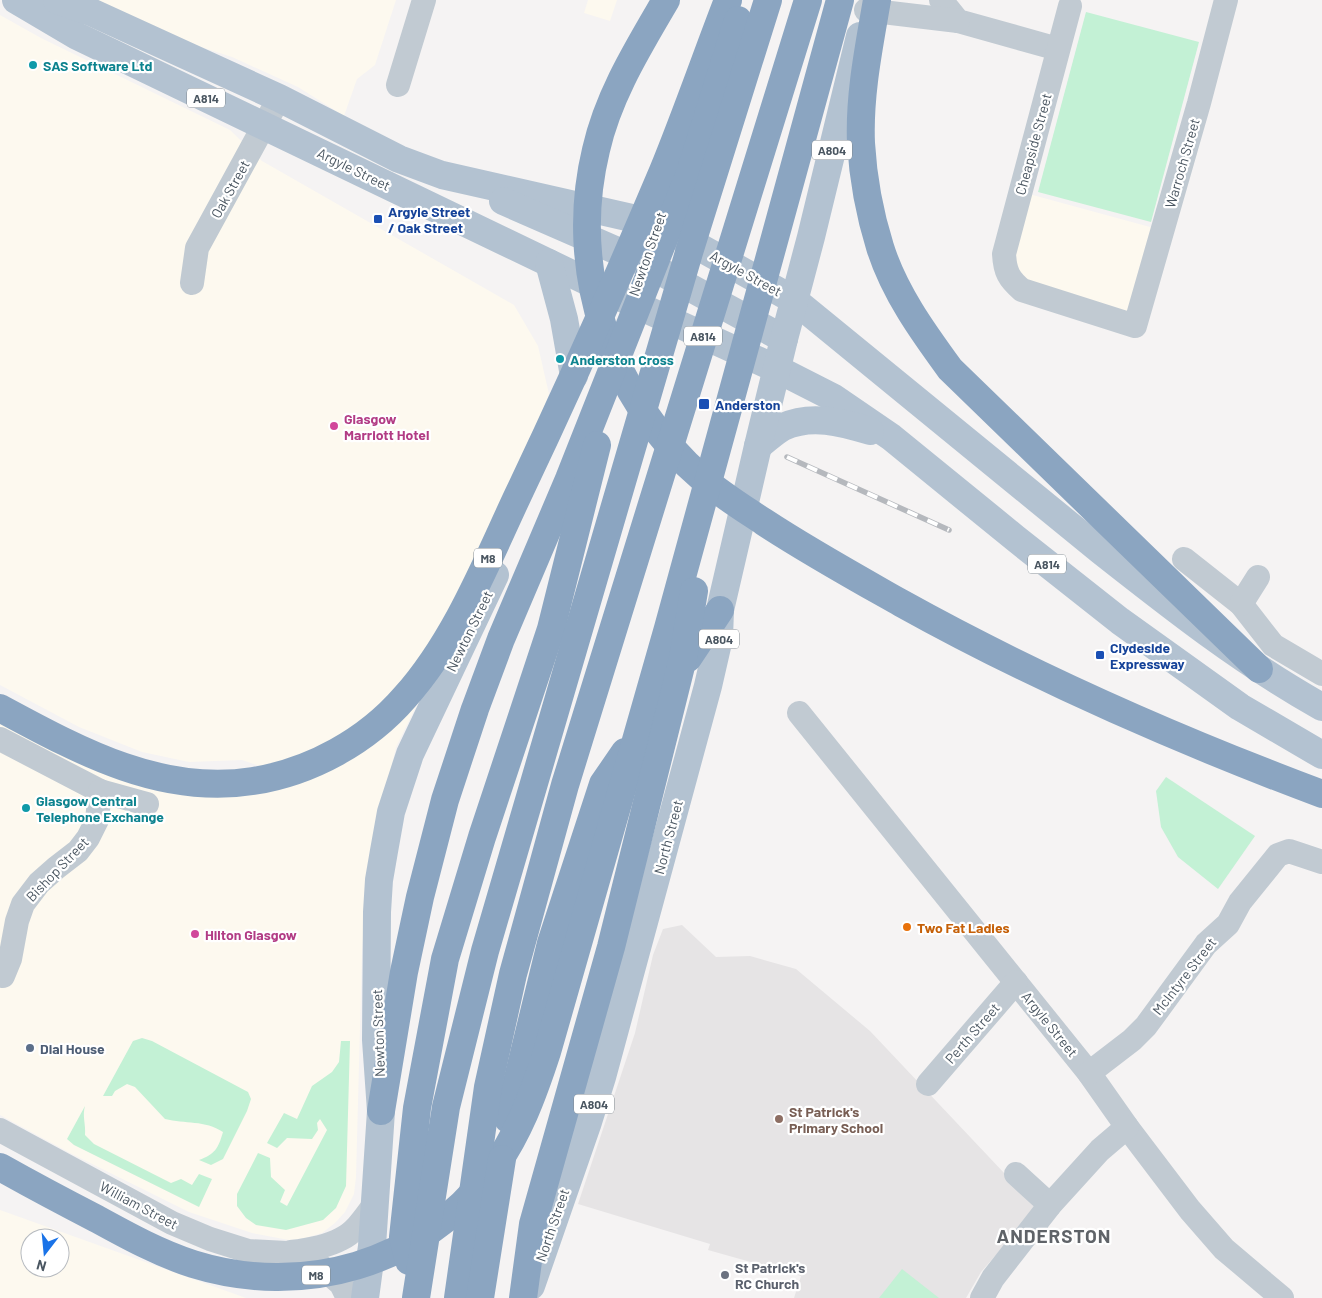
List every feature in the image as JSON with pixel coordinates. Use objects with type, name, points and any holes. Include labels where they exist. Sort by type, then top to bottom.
[{"type":"highway","points":[[666,0],[627,68],[608,112],[590,176],[586,227],[591,275],[606,340],[628,385],[663,437],[703,478],[738,505],[803,546],[934,621],[1169,733],[1322,794]]},
{"type":"highway","name":"M8","points":[[0,708],[98,758],[134,771],[168,779],[225,784],[276,776],[307,766],[330,756],[356,740],[389,713],[424,674],[461,613],[540,449],[664,169],[727,0]]},
{"type":"highway","points":[[381,1111],[404,972],[420,897],[445,800],[475,709],[501,639],[569,478],[690,173],[745,0]]},
{"type":"highway","points":[[416,1296],[446,1107],[485,951],[690,250],[768,0]]},
{"type":"highway","points":[[458,1298],[488,1086],[513,974],[565,785],[808,0]]},
{"type":"highway","name":"M8","points":[[547,1052],[822,0]]},
{"type":"highway","points":[[523,1298],[533,1224],[611,947],[682,658],[691,615],[713,465],[840,0]]},
{"type":"highway","points":[[873,2],[863,87],[861,143],[869,200],[880,248],[922,331],[950,369],[1259,669]]},
{"type":"highway","points":[[416,1296],[403,1237],[416,1108],[445,959],[482,837],[551,629],[594,461],[630,302]]},
{"type":"highway","name":"M8","points":[[0,1168],[144,1245],[192,1263],[232,1274],[258,1277],[309,1276],[363,1264],[386,1255],[414,1241],[440,1222],[476,1190],[496,1164],[521,1122],[547,1052],[713,465]]},
{"type":"highway","points":[[480,1298],[508,1118],[551,943],[603,784],[720,610]]},
{"type":"main road","name":"Argyle Street","points":[[16,0],[77,36],[630,302],[776,369]]},
{"type":"main road","name":"Argyle Street","points":[[57,0],[91,12],[279,98],[399,159],[442,175],[658,224],[794,300]]},
{"type":"main road","name":"Newton Street","points":[[365,1298],[372,1246],[381,1111],[376,1040],[376,912],[379,880],[391,812],[410,754],[492,582],[562,413],[574,376],[630,302],[658,224],[727,0]]},
{"type":"main road","name":"A804","points":[[776,369],[873,2]]},
{"type":"main road","points":[[442,175],[645,263],[784,339]]},
{"type":"main road","points":[[549,263],[564,319],[574,376]]},
{"type":"main road","name":"A814","points":[[794,300],[1101,552],[1259,669],[1322,707]]},
{"type":"main road","name":"A814","points":[[776,369],[834,398],[891,437],[1014,538],[1120,621],[1240,707],[1322,755]]},
{"type":"main road","name":"North Street","points":[[527,1298],[602,1077],[708,686],[719,638],[720,610],[776,369]]},
{"type":"main road","points":[[758,446],[782,428],[799,422],[818,420],[844,423],[891,437]]},
{"type":"street","points":[[398,84],[424,0]]},
{"type":"street","points":[[941,0],[958,21]]},
{"type":"street","name":"Warroch Street","points":[[1012,282],[1022,290],[1135,326],[1199,103],[1226,0]]},
{"type":"street","points":[[873,2],[958,21],[1058,49]]},
{"type":"street","name":"Cheapside Street","points":[[1012,282],[1005,268],[1004,254],[1070,6]]},
{"type":"street","name":"Oak Street","points":[[192,283],[197,248],[279,98]]},
{"type":"street","points":[[1184,559],[1241,604],[1273,645],[1322,674]]},
{"type":"street","points":[[1241,604],[1258,577]]},
{"type":"street","name":"Argyle Street","points":[[799,713],[833,736],[1016,982],[1089,1072],[1127,1127],[1190,1210],[1224,1250],[1282,1298]]},
{"type":"street","points":[[0,739],[100,791],[147,804]]},
{"type":"street","name":"Bishop Street","points":[[3,976],[10,959],[17,921],[23,904],[39,883],[78,851],[88,838],[97,820],[100,791]]},
{"type":"street","name":"McIntyre Street","points":[[1089,1072],[1132,1040],[1146,1026],[1206,944],[1228,924],[1240,902],[1278,855],[1290,852],[1322,862]]},
{"type":"street","name":"Perth Street","points":[[928,1084],[1016,982]]},
{"type":"street","points":[[982,1298],[993,1278],[1050,1205],[1100,1150],[1127,1127]]},
{"type":"street","name":"William Street","points":[[0,1130],[172,1223],[210,1239],[248,1251],[287,1253],[312,1249],[342,1239],[363,1220],[374,1205]]},
{"type":"street","points":[[1016,1174],[1050,1205]]},
{"type":"street","name":"William Street","points":[[287,1253],[315,1261],[341,1284],[348,1298]]},
{"type":"shaded area","points":[[87,0],[396,0],[375,65],[357,79],[344,116],[298,87],[232,57],[170,37]]},
{"type":"shaded area","points":[[588,0],[617,0],[610,21],[584,13]]},
{"type":"shaded area","points":[[0,15],[41,38],[230,130],[262,161],[514,305],[538,346],[549,394],[516,477],[436,634],[403,682],[352,729],[311,753],[266,768],[242,760],[189,762],[142,752],[79,727],[0,685]]},
{"type":"shaded area","points":[[1029,194],[1161,230],[1138,320],[1004,277]]},
{"type":"shaded area","points":[[427,684],[396,747],[367,873],[362,952],[356,1177],[354,1194],[345,1212],[335,1223],[322,1233],[289,1240],[252,1233],[189,1212],[72,1154],[0,1115],[0,720],[74,758],[289,783]]},
{"type":"shaded area","name":"St Patrick's Primary School","points":[[682,925],[716,957],[750,956],[796,969],[870,1031],[1037,1208],[981,1272],[966,1298],[794,1298],[801,1276],[708,1250],[710,1244],[578,1204],[635,1033],[653,955],[663,929]]},
{"type":"shaded area","points":[[0,1210],[50,1228],[20,1228],[20,1278],[70,1278],[70,1235],[246,1298],[0,1298]]},
{"type":"green space","points":[[1086,12],[1199,42],[1151,222],[1038,192]]},
{"type":"green space","points":[[1166,777],[1255,836],[1218,889],[1178,857],[1161,827],[1156,791]]},
{"type":"green space","points":[[142,1038],[152,1041],[248,1092],[251,1099],[247,1111],[223,1159],[211,1165],[199,1160],[212,1153],[217,1147],[223,1132],[216,1128],[202,1124],[165,1119],[135,1087],[127,1084],[115,1091],[112,1096],[103,1096],[133,1041]]},
{"type":"green space","points":[[341,1041],[350,1041],[346,1186],[336,1208],[323,1220],[286,1230],[256,1225],[246,1218],[237,1206],[237,1194],[258,1153],[270,1158],[271,1177],[285,1190],[280,1202],[287,1206],[327,1130],[320,1119],[317,1123],[318,1130],[312,1139],[287,1138],[277,1148],[267,1143],[284,1113],[297,1119],[312,1086],[332,1072],[339,1062]]},
{"type":"green space","points":[[85,1106],[85,1135],[94,1144],[171,1183],[181,1179],[192,1185],[199,1174],[212,1179],[199,1207],[74,1145],[67,1139]]},
{"type":"green space","points":[[902,1269],[939,1298],[879,1298]]},
{"type":"railway","points":[[787,457],[949,530]]},
{"type":"place","name":"SAS Software Ltd","points":[[33,65]]},
{"type":"place","name":"Argyle Street / Oak Street","points":[[378,219]]},
{"type":"place","name":"Anderston Cross","points":[[560,359]]},
{"type":"place","name":"Anderston","points":[[704,404]]},
{"type":"place","name":"Glasgow Marriott Hotel","points":[[334,426]]},
{"type":"place","name":"Clydeside Expressway","points":[[1100,655]]},
{"type":"place","name":"Glasgow Central Telephone Exchange","points":[[26,808]]},
{"type":"place","name":"Two Fat Ladies","points":[[907,927]]},
{"type":"place","name":"Hilton Glasgow","points":[[195,934]]},
{"type":"place","name":"Dial House","points":[[30,1048]]},
{"type":"place","name":"St Patrick's Primary School","points":[[779,1119]]},
{"type":"place","name":"St Patrick's RC Church","points":[[725,1275]]},
{"type":"district","name":"ANDERSTON","points":[[1054,1235]]}]
